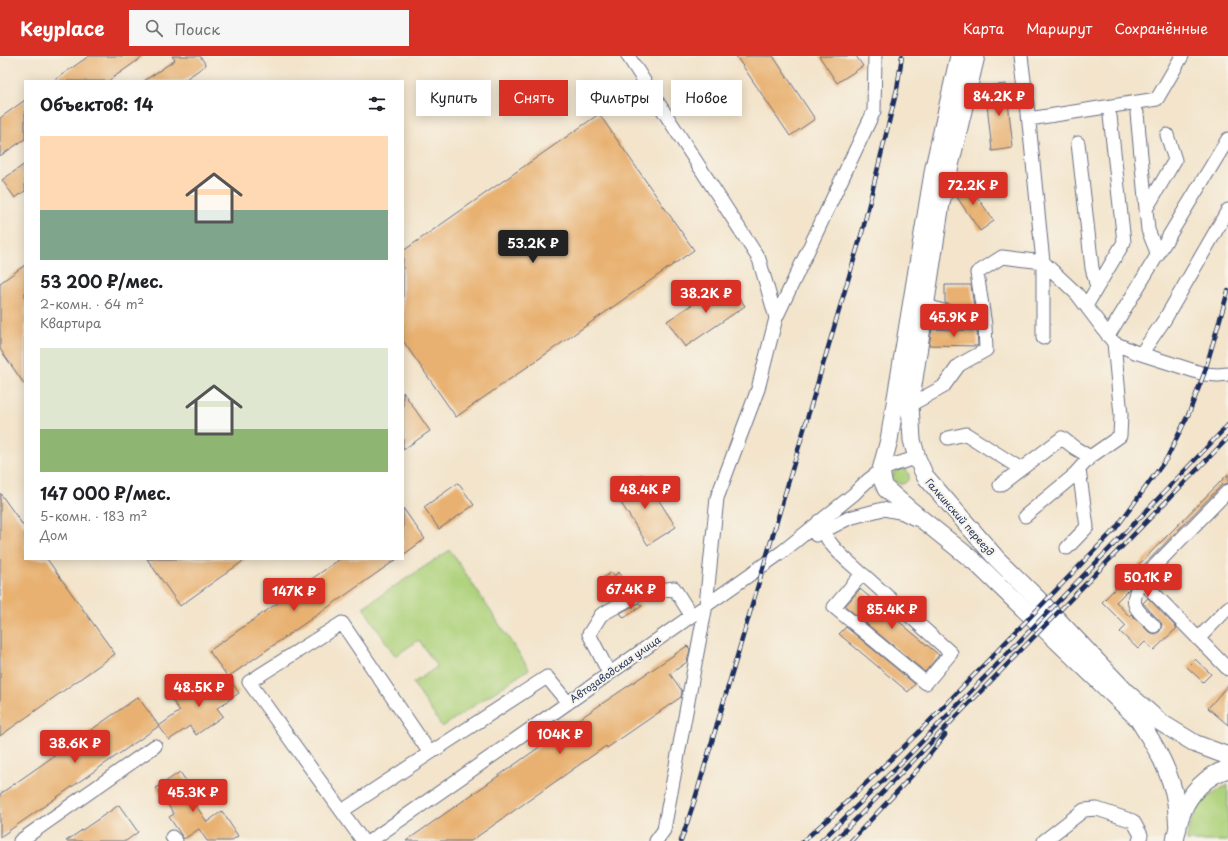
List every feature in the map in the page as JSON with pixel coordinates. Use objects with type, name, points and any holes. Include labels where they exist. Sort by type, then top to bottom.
[{"type":"main road","points":[[959,56],[934,167],[889,440],[881,470],[883,482],[886,489],[975,562],[1138,719],[1157,749],[1165,766],[1176,804],[1176,835]]},
{"type":"main road","name":"Галкинский переезд","points":[[976,56],[941,203],[924,306],[910,405],[912,440],[916,458],[925,476],[997,559],[1039,600],[1128,693],[1160,722],[1196,744],[1228,756]]},
{"type":"main road","points":[[1176,835],[1182,813],[1189,799],[1199,787],[1211,777],[1228,769]]},
{"type":"street","points":[[628,56],[759,259],[776,318]]},
{"type":"street","points":[[656,841],[664,830],[706,605],[717,498],[758,389],[776,318],[874,112],[875,56]]},
{"type":"street","points":[[1021,56],[1029,119],[1043,262],[1043,338]]},
{"type":"street","points":[[1029,119],[1157,99],[1182,56]]},
{"type":"street","points":[[1137,113],[1148,230],[1158,255]]},
{"type":"street","points":[[1086,306],[1124,242],[1110,116]]},
{"type":"street","points":[[1146,209],[1175,160],[1167,135]]},
{"type":"street","points":[[1025,516],[1071,478],[1090,457],[1120,436],[1121,415],[1111,339],[1158,255],[1228,139]]},
{"type":"street","points":[[1078,143],[1092,268],[1097,287]]},
{"type":"street","points":[[1141,354],[1165,319],[1228,210]]},
{"type":"street","points":[[910,405],[942,387],[959,365],[986,350],[985,325],[977,273],[1002,257],[1043,262],[1077,294],[1111,339],[1141,354],[1204,374],[1228,374]]},
{"type":"street","points":[[924,306],[985,325]]},
{"type":"street","points":[[948,438],[966,434],[1021,468]]},
{"type":"street","points":[[1000,485],[1062,438],[1090,457]]},
{"type":"street","points":[[864,483],[889,440]]},
{"type":"street","points":[[820,526],[864,483],[881,470],[894,464],[916,458]]},
{"type":"street","points":[[1067,548],[1087,528],[1079,470]]},
{"type":"street","points":[[1154,626],[1136,608],[1133,599],[1141,580],[1228,492]]},
{"type":"street","points":[[820,526],[883,509],[902,513],[931,526]]},
{"type":"street","points":[[820,526],[832,546],[951,653],[926,683],[834,607],[862,574]]},
{"type":"street","name":"Автозаводская улица","points":[[370,841],[820,526]]},
{"type":"street","points":[[1141,580],[1228,669]]},
{"type":"street","points":[[610,673],[589,634],[601,614],[640,593],[674,588],[691,615]]},
{"type":"street","points":[[1198,639],[1228,608]]},
{"type":"street","points":[[363,841],[249,682],[342,623],[430,753]]},
{"type":"street","points":[[342,811],[547,677],[568,703]]},
{"type":"street","points":[[20,841],[155,746]]},
{"type":"street","points":[[1044,841],[1084,810],[1097,809],[1133,822],[1141,836],[1139,841]]},
{"type":"green space","points":[[898,468],[904,468],[909,473],[907,482],[904,484],[898,484],[893,479],[893,473]]},
{"type":"green space","points":[[450,550],[529,669],[442,727],[413,683],[437,667],[419,640],[395,656],[363,607]]},
{"type":"green space","points":[[1228,785],[1228,841],[1187,841],[1190,823],[1199,807],[1212,794]]},
{"type":"building","points":[[89,56],[144,56],[109,80],[54,80]]},
{"type":"building","points":[[172,56],[200,56],[206,65],[184,80],[145,80],[175,60]]},
{"type":"building","points":[[736,56],[773,56],[815,119],[790,136]]},
{"type":"building","points":[[819,56],[856,56],[863,66],[837,83]]},
{"type":"building","points":[[1006,84],[1013,148],[992,151],[985,86]]},
{"type":"building","points":[[24,101],[24,140],[0,156],[0,118]]},
{"type":"building","points":[[596,116],[600,116],[694,250],[456,417],[404,342],[404,250]]},
{"type":"building","points":[[24,165],[24,192],[15,198],[2,180]]},
{"type":"building","points":[[966,181],[994,221],[980,231],[954,193],[955,189]]},
{"type":"building","points":[[24,266],[24,384],[0,349],[0,283]]},
{"type":"building","points":[[728,281],[745,306],[685,347],[667,321]]},
{"type":"building","points":[[945,285],[971,285],[974,307],[954,306],[945,303]]},
{"type":"building","points":[[932,329],[977,331],[978,345],[929,345]]},
{"type":"building","points":[[404,393],[430,431],[404,449]]},
{"type":"building","points":[[642,474],[676,527],[648,545],[614,492]]},
{"type":"building","points":[[1228,474],[1228,483],[1222,485],[1135,574],[1129,589],[1116,602],[1129,616],[1131,614],[1149,632],[1156,634],[1160,631],[1162,624],[1143,603],[1148,598],[1177,628],[1154,650],[1145,642],[1138,649],[1120,632],[1126,626],[1102,602]]},
{"type":"building","points":[[458,483],[474,505],[439,529],[424,507]]},
{"type":"building","points":[[0,493],[24,527],[24,560],[48,560],[115,654],[0,736]]},
{"type":"building","points":[[404,509],[425,539],[404,554]]},
{"type":"building","points":[[148,560],[245,560],[180,606]]},
{"type":"building","points":[[339,560],[396,560],[228,677],[209,651]]},
{"type":"building","points":[[612,572],[614,576],[619,572],[630,589],[611,600],[601,584],[605,581],[603,578]]},
{"type":"building","points":[[860,589],[939,655],[925,672],[845,606]]},
{"type":"building","points":[[639,603],[642,606],[624,618],[620,613]]},
{"type":"building","points":[[846,627],[915,684],[908,692],[839,634]]},
{"type":"building","points":[[687,646],[690,649],[687,662],[670,674],[682,691],[681,697],[607,748],[606,746],[471,841],[406,841],[575,722]]},
{"type":"building","points":[[1195,659],[1211,674],[1203,682],[1187,667]]},
{"type":"building","points":[[228,677],[239,693],[217,708],[223,716],[196,735],[190,726],[169,740],[159,726],[180,711],[172,700],[198,682],[206,693]]},
{"type":"building","points":[[1228,685],[1228,725],[1208,708]]},
{"type":"building","points":[[138,697],[159,726],[0,837],[0,794]]},
{"type":"building","points":[[180,772],[195,794],[190,797],[207,822],[222,811],[238,836],[231,841],[207,841],[199,829],[184,839],[169,817],[174,814],[156,788]]},
{"type":"building","points":[[119,805],[138,832],[126,841],[66,841]]},
{"type":"railway","points":[[681,841],[695,799],[863,229],[897,89],[902,56]]},
{"type":"railway","points":[[803,841],[835,813],[918,733],[1116,528],[1167,458],[1189,413],[1204,374],[1228,291]]},
{"type":"railway","points":[[821,841],[906,758],[1228,425]]},
{"type":"railway","points":[[834,841],[1228,438]]},
{"type":"railway","points":[[851,841],[919,768],[945,735]]}]
